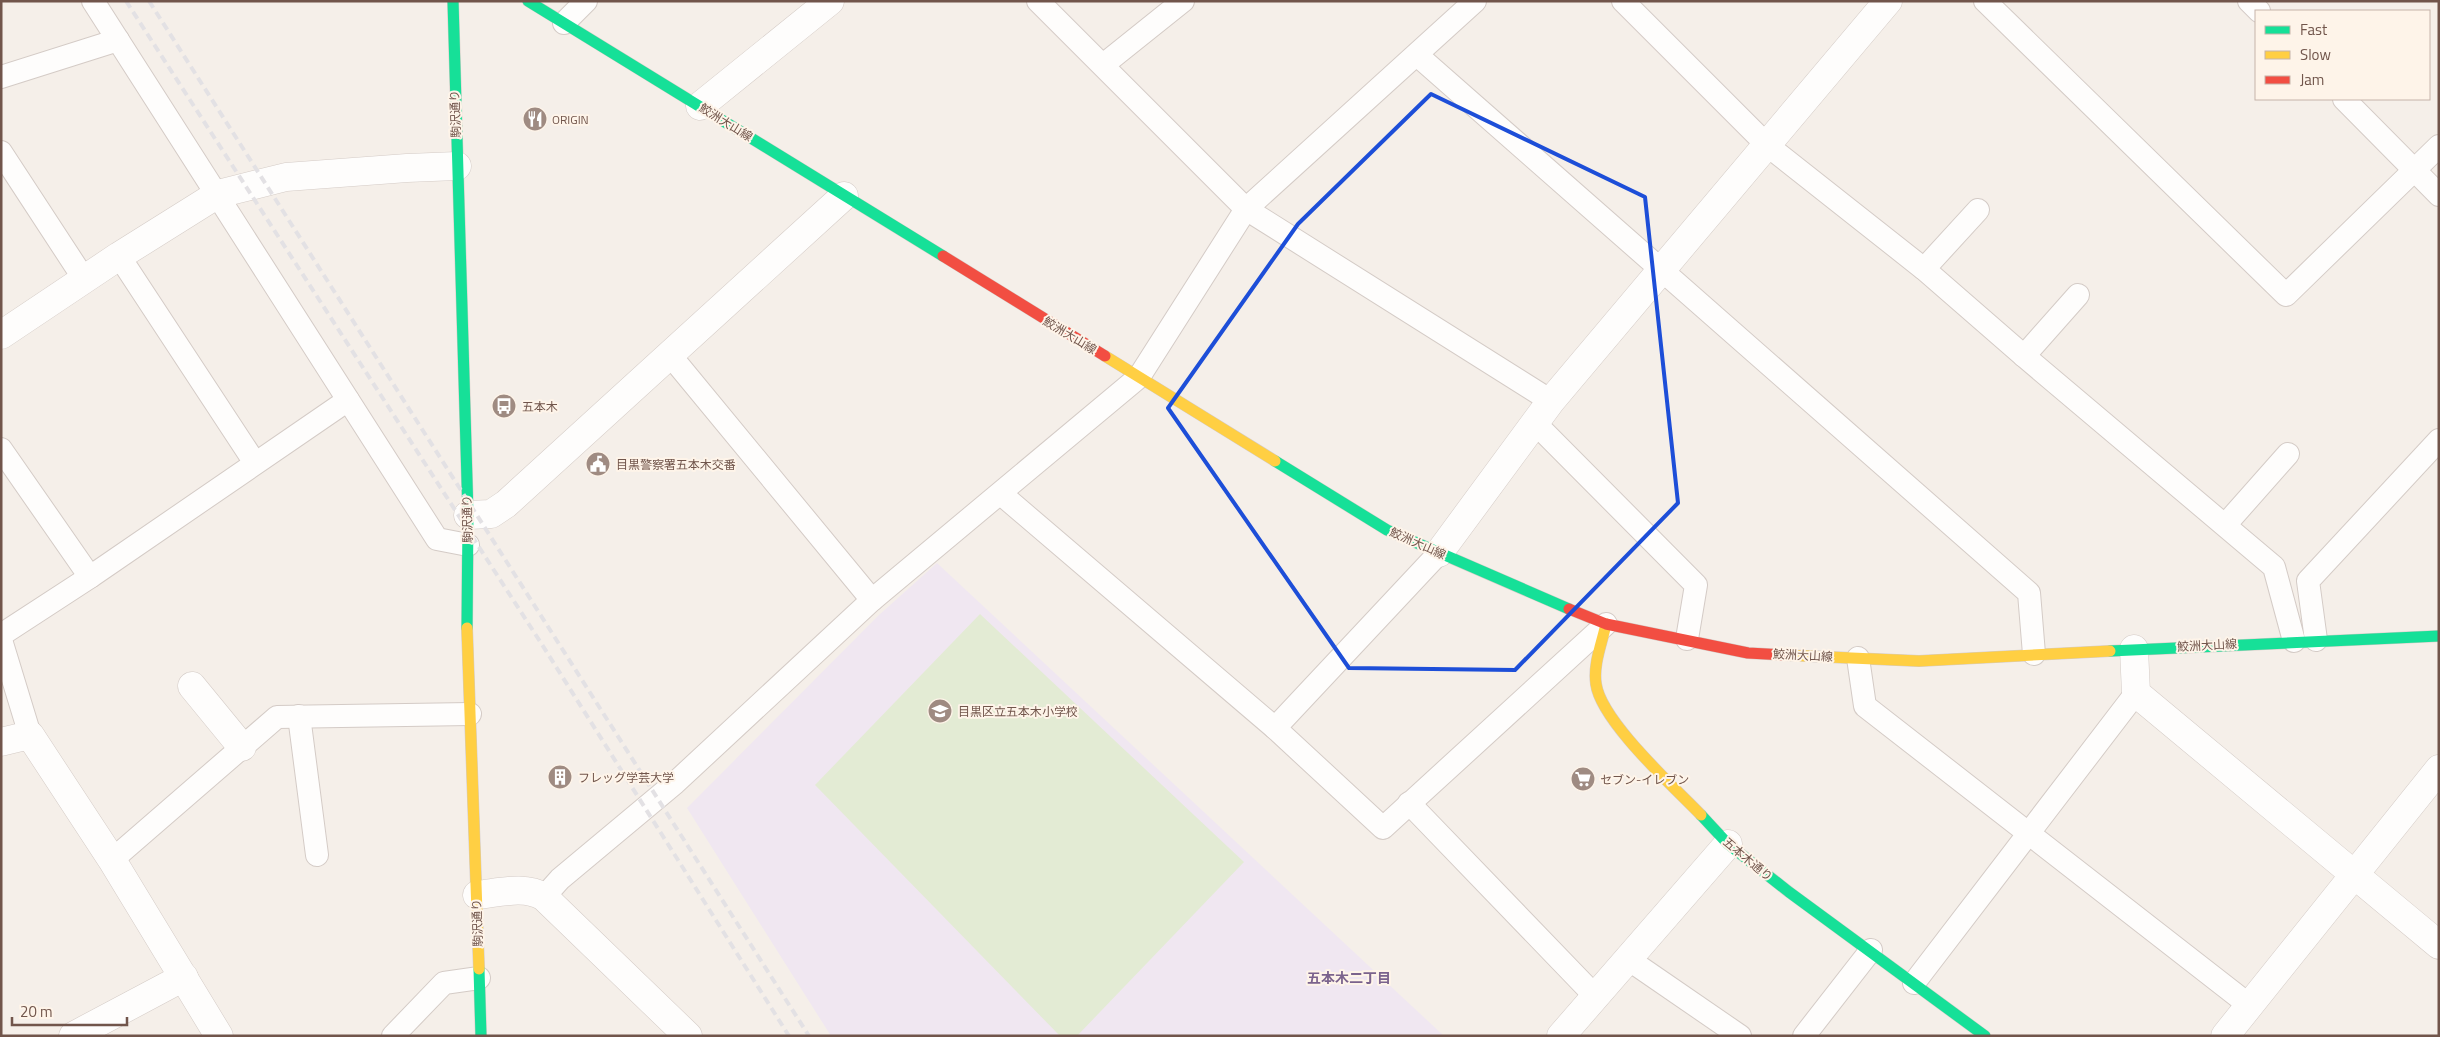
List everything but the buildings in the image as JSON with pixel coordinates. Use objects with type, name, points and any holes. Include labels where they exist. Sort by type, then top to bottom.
[{"type":"main road","name":"駒沢通り","points":[[453,1],[468,515],[467,620],[481,1036]]},
{"type":"main road","name":"鮫洲大山線","points":[[528,1],[1387,530],[1550,602],[1606,624],[1748,653],[1919,661],[2294,640],[2439,636]]},
{"type":"main road","name":"五本木通り","points":[[1606,624],[1598,664],[1596,686],[1613,722],[1728,844],[1788,892],[1871,950],[1985,1036]]},
{"type":"street","points":[[700,106],[830,1]]},
{"type":"street","points":[[1440,553],[1551,401],[1660,269],[1888,1]]},
{"type":"street","points":[[1,335],[119,256],[218,194],[286,177],[457,166]]},
{"type":"street","points":[[468,515],[491,514],[506,504],[844,196]]},
{"type":"street","points":[[2134,649],[2136,693],[2439,945]]},
{"type":"street","points":[[192,686],[242,747]]},
{"type":"street","points":[[1,742],[30,735],[112,860],[219,1036]]},
{"type":"street","points":[[2225,1036],[2439,769]]},
{"type":"street","points":[[1561,1036],[1728,844]]},
{"type":"street","points":[[477,895],[522,890],[535,891],[544,896],[688,1036]]},
{"type":"street","points":[[73,1036],[184,977]]},
{"type":"lane","points":[[93,1],[218,194],[437,540],[468,544]]},
{"type":"lane","points":[[564,23],[586,1]]},
{"type":"lane","points":[[1038,1],[1246,209],[1551,401]]},
{"type":"lane","points":[[1102,65],[1183,1]]},
{"type":"lane","points":[[544,896],[560,879],[675,784],[872,600],[1139,377],[1246,209],[1475,1]]},
{"type":"lane","points":[[1623,1],[1767,145],[1924,269],[2024,356],[2226,524],[2274,567],[2294,640]]},
{"type":"lane","points":[[1985,1],[2286,295],[2439,146]]},
{"type":"lane","points":[[1,77],[118,40]]},
{"type":"lane","points":[[1416,55],[2029,593],[2034,654]]},
{"type":"lane","points":[[2345,100],[2413,171],[2439,195]]},
{"type":"lane","points":[[1,152],[84,279]]},
{"type":"lane","points":[[1924,269],[1978,210]]},
{"type":"lane","points":[[119,256],[255,463]]},
{"type":"lane","points":[[2024,356],[2078,295]]},
{"type":"lane","points":[[670,355],[872,600]]},
{"type":"lane","points":[[1,634],[90,578],[348,400]]},
{"type":"lane","points":[[1535,422],[1696,585],[1686,640]]},
{"type":"lane","points":[[2316,640],[2308,581],[2439,440]]},
{"type":"lane","points":[[1,448],[90,578]]},
{"type":"lane","points":[[2226,524],[2288,454]]},
{"type":"lane","points":[[1001,494],[1274,728],[1383,828],[1606,624]]},
{"type":"lane","points":[[1274,728],[1440,553]]},
{"type":"lane","points":[[1,640],[30,735]]},
{"type":"lane","points":[[1858,658],[1865,706],[2027,835],[2249,1005]]},
{"type":"lane","points":[[1914,983],[2136,693]]},
{"type":"lane","points":[[112,860],[277,716],[470,714]]},
{"type":"lane","points":[[299,716],[318,855]]},
{"type":"lane","points":[[1409,803],[1595,996]]},
{"type":"lane","points":[[1804,1036],[1871,950]]},
{"type":"lane","points":[[1628,959],[1740,1036]]},
{"type":"lane","points":[[393,1036],[444,983],[479,978]]},
{"type":"highlighted area","points":[[1431,94],[1645,197],[1678,503],[1515,670],[1349,668],[1168,408],[1298,224]]},
{"type":"shaded area","name":"目黒区立五本木小学校","points":[[937,563],[1444,1036],[831,1036],[687,808],[879,615]]},
{"type":"green space","points":[[980,614],[1244,862],[1077,1036],[1060,1036],[815,785]]},
{"type":"railway","points":[[126,1],[541,643],[789,1036]]},
{"type":"railway","points":[[149,1],[809,1036]]},
{"type":"traffic: fast","points":[[453,1],[468,515],[467,628]]},
{"type":"traffic: fast","points":[[528,1],[943,256]]},
{"type":"traffic: fast","points":[[1275,461],[1387,530],[1569,609]]},
{"type":"traffic: fast","points":[[2110,651],[2439,636]]},
{"type":"traffic: fast","points":[[1701,815],[1728,844],[1789,892],[1985,1036]]},
{"type":"traffic: fast","points":[[479,969],[481,1036]]},
{"type":"traffic: slow","points":[[1105,356],[1275,461]]},
{"type":"traffic: slow","points":[[1606,624],[1598,654],[1595,676],[1601,699],[1611,716],[1640,753],[1701,815]]},
{"type":"traffic: slow","points":[[467,628],[479,969]]},
{"type":"traffic: slow","points":[[1784,655],[1919,661],[2110,651]]},
{"type":"traffic: jam","points":[[943,256],[1105,356]]},
{"type":"traffic: jam","points":[[1569,609],[1606,624],[1748,653],[1784,655]]},
{"type":"place","name":"ORIGIN","points":[[535,119]]},
{"type":"place","name":"五本木","points":[[504,406]]},
{"type":"place","name":"目黒警察署五本木交番","points":[[598,464]]},
{"type":"place","name":"目黒区立五本木小学校","points":[[940,711]]},
{"type":"place","name":"フレッグ学芸大学","points":[[560,777]]},
{"type":"place","name":"セブン-イレブン","points":[[1583,779]]},
{"type":"district","name":"五本木二丁目","points":[[1349,977]]}]
